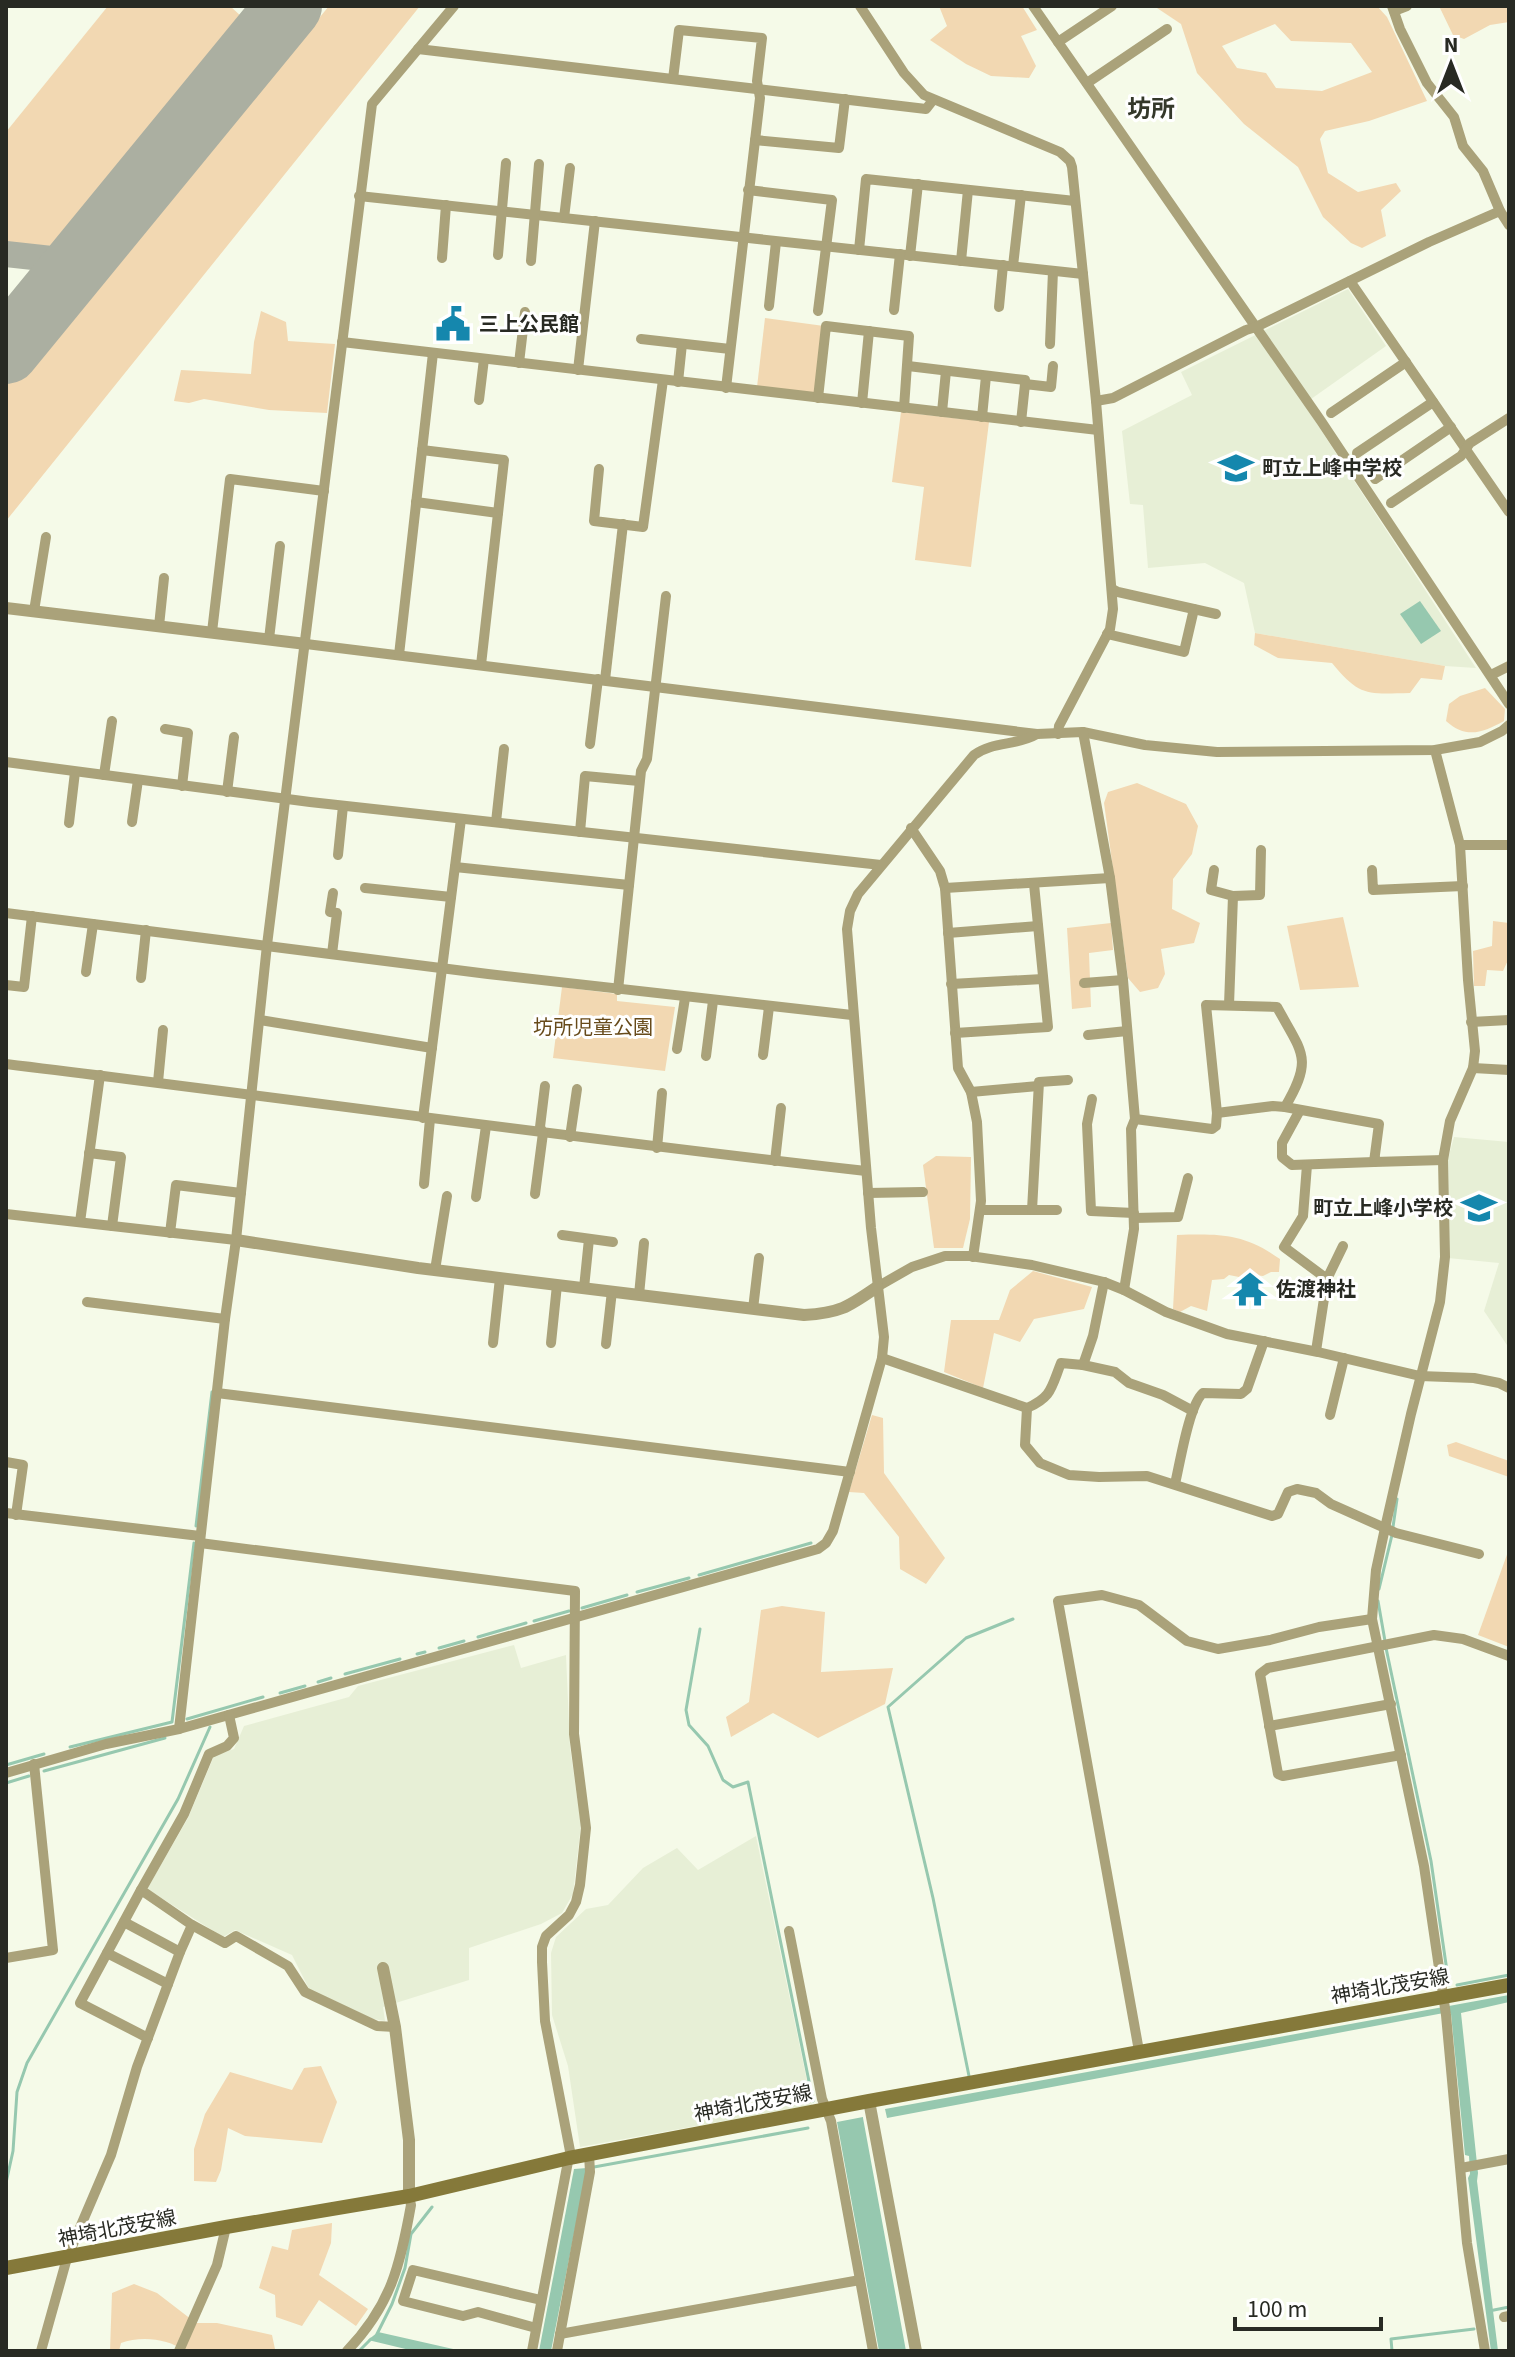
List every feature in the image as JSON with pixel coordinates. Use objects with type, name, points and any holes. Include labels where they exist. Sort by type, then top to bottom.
[{"type":"main road","name":"神埼北茂安線","points":[[6,2268],[409,2196],[569,2158],[590,2163],[869,2101],[1139,2051],[1444,2006],[1509,1985]]},
{"type":"street","points":[[179,1729],[267,945],[372,104],[454,6]]},
{"type":"street","points":[[860,6],[914,86],[933,100],[1060,152],[1072,167],[1096,401],[1113,619],[1059,726],[1058,734]]},
{"type":"street","points":[[1033,6],[1256,327],[1509,704]]},
{"type":"street","points":[[1058,42],[1112,6]]},
{"type":"street","points":[[1407,6],[1393,8],[1400,29],[1427,83],[1454,117],[1463,146],[1483,171],[1509,225]]},
{"type":"street","points":[[1087,83],[1167,29]]},
{"type":"street","points":[[673,79],[679,30],[762,38],[757,81],[760,98],[726,388]]},
{"type":"street","points":[[418,49],[926,109],[933,100]]},
{"type":"street","points":[[755,140],[839,148],[845,99]]},
{"type":"street","points":[[498,255],[506,163]]},
{"type":"street","points":[[531,261],[539,164]]},
{"type":"street","points":[[564,218],[570,168]]},
{"type":"street","points":[[859,250],[866,179],[1075,201]]},
{"type":"street","points":[[894,310],[918,184]]},
{"type":"street","points":[[748,190],[832,200],[818,311]]},
{"type":"street","points":[[961,261],[968,190]]},
{"type":"street","points":[[999,307],[1021,195]]},
{"type":"street","points":[[359,196],[1083,274]]},
{"type":"street","points":[[442,258],[446,205]]},
{"type":"street","points":[[1096,401],[1113,398],[1246,330],[1500,211]]},
{"type":"street","points":[[578,370],[595,221]]},
{"type":"street","points":[[769,306],[776,242]]},
{"type":"street","points":[[1050,344],[1053,271]]},
{"type":"street","points":[[1350,281],[1466,449],[1504,495],[1509,512]]},
{"type":"street","points":[[519,363],[525,312]]},
{"type":"street","points":[[818,398],[826,326],[909,336],[904,408]]},
{"type":"street","points":[[862,403],[869,331]]},
{"type":"street","points":[[641,339],[730,349]]},
{"type":"street","points":[[342,342],[1098,430]]},
{"type":"street","points":[[678,382],[682,344]]},
{"type":"street","points":[[399,655],[433,353]]},
{"type":"street","points":[[479,400],[484,359]]},
{"type":"street","points":[[1331,413],[1406,362]]},
{"type":"street","points":[[908,366],[1025,380],[1021,422]]},
{"type":"street","points":[[1025,384],[1051,387],[1053,366]]},
{"type":"street","points":[[942,412],[946,371]]},
{"type":"street","points":[[982,417],[986,376]]},
{"type":"street","points":[[599,469],[594,521],[643,527],[663,380]]},
{"type":"street","points":[[1357,453],[1433,402]]},
{"type":"street","points":[[1391,503],[1461,456],[1470,443],[1509,418]]},
{"type":"street","points":[[1375,479],[1451,427]]},
{"type":"street","points":[[422,450],[504,460],[481,665]]},
{"type":"street","points":[[212,632],[230,479],[324,491]]},
{"type":"street","points":[[416,502],[498,513]]},
{"type":"street","points":[[590,744],[623,524]]},
{"type":"street","points":[[34,611],[46,537]]},
{"type":"street","points":[[269,639],[280,546]]},
{"type":"street","points":[[159,626],[164,578]]},
{"type":"street","points":[[1112,589],[1216,614]]},
{"type":"street","points":[[618,990],[639,781],[647,759],[666,596]]},
{"type":"street","points":[[6,608],[1037,734],[1083,732],[1145,745],[1217,752],[1435,750],[1480,742],[1509,725]]},
{"type":"street","points":[[1107,634],[1184,652],[1194,609]]},
{"type":"street","points":[[1491,675],[1509,666]]},
{"type":"street","points":[[104,775],[112,721]]},
{"type":"street","points":[[165,729],[188,733],[182,786]]},
{"type":"street","points":[[1083,732],[1110,878],[1123,980],[1135,1119],[1131,1129],[1134,1229],[1124,1290]]},
{"type":"street","points":[[6,1773],[106,1744],[179,1729],[574,1619],[818,1549],[826,1543],[833,1531],[850,1472],[882,1358],[884,1337],[852,1015],[847,949],[850,911],[858,894],[881,865],[974,755],[984,748],[1027,740],[1037,734]]},
{"type":"street","points":[[227,792],[234,737]]},
{"type":"street","points":[[496,822],[504,749]]},
{"type":"street","points":[[1435,750],[1460,845],[1475,1051],[1473,1068],[1450,1121],[1443,1160],[1445,1257],[1440,1302],[1385,1528],[1376,1570],[1372,1619],[1424,1866],[1444,2006],[1467,2243],[1485,2351]]},
{"type":"street","points":[[6,762],[343,806],[881,865]]},
{"type":"street","points":[[69,823],[75,772]]},
{"type":"street","points":[[580,832],[585,776],[639,781]]},
{"type":"street","points":[[132,822],[138,780]]},
{"type":"street","points":[[338,855],[343,806]]},
{"type":"street","points":[[424,1184],[432,1048],[461,819]]},
{"type":"street","points":[[911,828],[940,871],[945,888],[958,1068],[971,1092],[977,1122],[981,1201],[973,1257]]},
{"type":"street","points":[[1460,845],[1509,845]]},
{"type":"street","points":[[1214,870],[1211,890],[1233,896],[1260,895],[1261,850]]},
{"type":"street","points":[[455,867],[629,885]]},
{"type":"street","points":[[1372,870],[1373,890],[1463,886]]},
{"type":"street","points":[[945,888],[1110,878]]},
{"type":"street","points":[[955,1033],[1048,1027],[1034,884]]},
{"type":"street","points":[[365,888],[451,897]]},
{"type":"street","points":[[332,954],[337,913],[330,912],[333,893]]},
{"type":"street","points":[[1229,1005],[1233,896]]},
{"type":"street","points":[[6,913],[442,969],[852,1015]]},
{"type":"street","points":[[6,985],[24,987],[32,916]]},
{"type":"street","points":[[86,972],[93,924]]},
{"type":"street","points":[[948,933],[1038,926]]},
{"type":"street","points":[[141,978],[146,930]]},
{"type":"street","points":[[951,984],[1043,979]]},
{"type":"street","points":[[1084,983],[1123,980]]},
{"type":"street","points":[[677,1049],[685,998]]},
{"type":"street","points":[[706,1056],[713,1001]]},
{"type":"street","points":[[1135,1119],[1212,1129],[1216,1126],[1206,1005],[1277,1007],[1303,1056],[1300,1081],[1285,1107]]},
{"type":"street","points":[[763,1055],[769,1007]]},
{"type":"street","points":[[260,1020],[432,1048]]},
{"type":"street","points":[[1471,1022],[1509,1020]]},
{"type":"street","points":[[158,1082],[163,1030]]},
{"type":"street","points":[[1088,1035],[1127,1031]]},
{"type":"street","points":[[6,1064],[657,1148],[866,1171]]},
{"type":"street","points":[[1473,1068],[1509,1070]]},
{"type":"street","points":[[80,1222],[100,1075]]},
{"type":"street","points":[[1032,1210],[1039,1082],[1068,1080]]},
{"type":"street","points":[[535,1194],[545,1086]]},
{"type":"street","points":[[971,1092],[1038,1086]]},
{"type":"street","points":[[570,1137],[577,1089]]},
{"type":"street","points":[[657,1148],[662,1093]]},
{"type":"street","points":[[1092,1099],[1087,1124],[1091,1211],[1178,1217],[1188,1178]]},
{"type":"street","points":[[1217,1113],[1273,1106],[1379,1124],[1374,1162]]},
{"type":"street","points":[[775,1161],[781,1108]]},
{"type":"street","points":[[1300,1110],[1282,1143],[1282,1157],[1292,1165],[1443,1160]]},
{"type":"street","points":[[476,1197],[486,1126]]},
{"type":"street","points":[[89,1153],[121,1157],[112,1226]]},
{"type":"street","points":[[1307,1165],[1303,1216],[1284,1247],[1327,1279]]},
{"type":"street","points":[[170,1233],[176,1185],[241,1193]]},
{"type":"street","points":[[868,1193],[923,1192]]},
{"type":"street","points":[[435,1270],[447,1196]]},
{"type":"street","points":[[980,1210],[1057,1210]]},
{"type":"street","points":[[6,1214],[236,1240],[435,1270],[804,1315],[831,1314],[912,1267],[945,1256],[973,1257],[1032,1265],[1104,1282],[1166,1312],[1227,1334],[1420,1376],[1474,1378],[1509,1388]]},
{"type":"street","points":[[562,1235],[613,1242]]},
{"type":"street","points":[[584,1288],[589,1239]]},
{"type":"street","points":[[639,1295],[644,1243]]},
{"type":"street","points":[[1316,1351],[1327,1279],[1343,1246]]},
{"type":"street","points":[[753,1309],[759,1258]]},
{"type":"street","points":[[493,1343],[500,1278]]},
{"type":"street","points":[[1083,1365],[1093,1336],[1104,1282]]},
{"type":"street","points":[[551,1343],[557,1285]]},
{"type":"street","points":[[606,1344],[612,1291]]},
{"type":"street","points":[[87,1302],[225,1319]]},
{"type":"street","points":[[1175,1484],[1198,1397],[1203,1393],[1241,1394],[1247,1389],[1264,1341]]},
{"type":"street","points":[[882,1358],[1027,1408],[1043,1401],[1061,1363],[1083,1365],[1115,1372],[1129,1383],[1163,1395],[1193,1411]]},
{"type":"street","points":[[1330,1415],[1344,1358]]},
{"type":"street","points":[[217,1393],[850,1472]]},
{"type":"street","points":[[1027,1408],[1025,1445],[1040,1463],[1069,1475],[1147,1476],[1272,1516],[1278,1514],[1288,1492],[1306,1490],[1396,1533],[1479,1554]]},
{"type":"street","points":[[6,1462],[23,1465],[11,1514],[575,1591],[574,1734],[586,1828],[576,1902],[569,1915],[546,1936],[542,1947],[545,2021],[570,2151],[532,2351]]},
{"type":"street","points":[[1139,2051],[1058,1601],[1102,1595],[1139,1605],[1187,1641],[1218,1649],[1372,1619]]},
{"type":"street","points":[[1401,1755],[1283,1776],[1278,1774],[1260,1674],[1268,1668],[1434,1635],[1463,1639],[1509,1656]]},
{"type":"street","points":[[1269,1726],[1391,1704]]},
{"type":"street","points":[[148,2038],[80,2003],[184,1814],[209,1754],[227,1746],[234,1738],[229,1715]]},
{"type":"street","points":[[6,1958],[53,1950],[34,1764]]},
{"type":"street","points":[[141,1890],[225,1943],[236,1936],[288,1966],[305,1992],[377,2026],[395,2027]]},
{"type":"street","points":[[124,1922],[180,1952]]},
{"type":"street","points":[[41,2351],[67,2258],[111,2155],[137,2067],[192,1925]]},
{"type":"street","points":[[789,1931],[822,2099],[831,2121],[873,2351]]},
{"type":"street","points":[[107,1953],[168,1984]]},
{"type":"street","points":[[347,2351],[367,2330],[386,2300],[400,2260],[411,2205],[409,2140],[395,2027],[383,1968]]},
{"type":"street","points":[[869,2101],[916,2351]]},
{"type":"street","points":[[1461,2168],[1509,2159]]},
{"type":"street","points":[[557,2351],[590,2163]]},
{"type":"street","points":[[179,2351],[217,2265],[226,2227]]},
{"type":"street","points":[[536,2328],[478,2312],[463,2316],[403,2301],[413,2270],[541,2300]]},
{"type":"street","points":[[560,2334],[860,2280]]},
{"type":"shaded area","name":"町立上峰中学校","points":[[1348,289],[1386,346],[1304,404],[1476,668],[1445,666],[1255,633],[1244,583],[1205,563],[1148,568],[1143,505],[1130,504],[1122,431],[1192,395],[1181,372]]},
{"type":"shaded area","points":[[1420,601],[1441,631],[1421,644],[1400,614]]},
{"type":"shaded area","name":"町立上峰小学校","points":[[1454,1137],[1509,1142],[1509,1348],[1484,1311],[1499,1263],[1448,1258],[1448,1159]]},
{"type":"shaded area","points":[[514,1645],[521,1668],[566,1655],[570,1747],[581,1825],[573,1894],[562,1913],[541,1924],[469,1948],[469,1980],[383,2007],[385,2021],[373,2019],[309,1989],[292,1955],[235,1930],[223,1937],[147,1889],[188,1818],[214,1756],[234,1749],[244,1726],[349,1697],[358,1686]]},
{"type":"shaded area","points":[[756,1836],[812,2105],[580,2147],[568,2066],[552,2015],[551,1953],[556,1937],[586,1909],[608,1905],[643,1868],[677,1848],[698,1870]]},
{"type":"shaded area","points":[[1509,1995],[1509,2002],[1461,2013],[1498,2351],[1491,2351],[1449,2012],[887,2118],[885,2109]]},
{"type":"shaded area","points":[[863,2117],[906,2351],[879,2351],[837,2122]]},
{"type":"shaded area","points":[[587,2168],[551,2351],[539,2351],[574,2169]]},
{"type":"shaded area","points":[[378,2332],[462,2351],[414,2351],[368,2340]]},
{"type":"green space","points":[[108,6],[230,6],[243,18],[64,238],[49,246],[6,242],[6,132]]},
{"type":"green space","points":[[329,6],[420,6],[6,521],[6,376],[277,46],[289,55]]},
{"type":"green space","points":[[939,6],[1022,6],[1037,30],[1021,36],[1036,66],[1029,78],[991,76],[930,40],[947,26]]},
{"type":"green space","points":[[1154,6],[1377,6],[1387,17],[1427,101],[1369,121],[1325,131],[1320,139],[1328,173],[1358,192],[1396,183],[1401,191],[1381,210],[1386,236],[1362,248],[1351,243],[1323,217],[1298,167],[1244,124],[1197,73],[1181,24]],"holes":[[[1275,24],[1291,41],[1351,43],[1372,72],[1322,91],[1276,88],[1266,73],[1237,68],[1222,46]]]},
{"type":"green space","points":[[1439,6],[1509,6],[1509,22],[1490,25],[1464,39],[1453,35]]},
{"type":"green space","points":[[261,311],[286,322],[288,341],[335,344],[327,413],[269,410],[204,399],[189,403],[174,401],[181,370],[251,374]]},
{"type":"green space","points":[[765,318],[824,326],[815,395],[757,387]]},
{"type":"green space","points":[[901,412],[989,422],[971,567],[915,560],[924,487],[892,482]]},
{"type":"green space","points":[[1255,633],[1445,666],[1442,680],[1421,678],[1410,693],[1374,693],[1358,688],[1332,663],[1278,658],[1254,645]]},
{"type":"green space","points":[[1485,688],[1505,709],[1504,721],[1488,729],[1467,732],[1446,721],[1449,704],[1460,696]]},
{"type":"green space","points":[[1137,783],[1186,804],[1198,826],[1192,854],[1173,879],[1172,909],[1200,923],[1194,943],[1161,949],[1165,974],[1158,988],[1140,992],[1128,978],[1104,803],[1108,792]]},
{"type":"green space","points":[[1343,917],[1359,987],[1300,990],[1287,926]]},
{"type":"green space","points":[[1493,921],[1509,923],[1509,958],[1503,971],[1487,970],[1485,986],[1474,986],[1473,951],[1492,946]]},
{"type":"green space","points":[[1111,923],[1113,950],[1089,953],[1091,1007],[1072,1009],[1067,928]]},
{"type":"green space","name":"坊所児童公園","points":[[562,987],[617,994],[617,1001],[675,1007],[665,1071],[553,1058]]},
{"type":"green space","points":[[936,1156],[971,1157],[970,1219],[963,1248],[934,1248],[923,1165]]},
{"type":"green space","points":[[1177,1235],[1219,1235],[1254,1244],[1280,1259],[1279,1272],[1263,1276],[1245,1274],[1244,1278],[1229,1275],[1224,1279],[1212,1280],[1207,1311],[1191,1306],[1180,1312],[1173,1309]]},
{"type":"green space","points":[[1033,1271],[1092,1287],[1084,1309],[1034,1319],[1020,1342],[994,1333],[983,1388],[944,1372],[951,1320],[999,1320],[1010,1290]]},
{"type":"green space","points":[[872,1415],[883,1418],[884,1473],[945,1558],[926,1584],[900,1569],[899,1537],[864,1493],[849,1492]]},
{"type":"green space","points":[[1456,1442],[1509,1461],[1509,1477],[1449,1456],[1447,1445]]},
{"type":"green space","points":[[1509,1549],[1509,1647],[1478,1635]]},
{"type":"green space","points":[[782,1606],[825,1612],[821,1672],[893,1668],[885,1704],[818,1738],[773,1713],[731,1737],[726,1717],[749,1702],[761,1610]]},
{"type":"green space","points":[[321,2066],[337,2102],[322,2143],[245,2136],[228,2128],[216,2182],[194,2181],[194,2149],[205,2114],[230,2072],[292,2090],[304,2068]]},
{"type":"green space","points":[[332,2223],[331,2243],[319,2275],[368,2309],[356,2326],[319,2300],[302,2326],[276,2317],[275,2295],[259,2288],[272,2246],[288,2250],[292,2230]]},
{"type":"green space","points":[[134,2284],[157,2293],[196,2323],[217,2323],[272,2335],[278,2351],[184,2351],[170,2343],[145,2339],[121,2343],[119,2351],[110,2351],[112,2293]]},
{"type":"waterway","points":[[196,1526],[212,1392]]},
{"type":"waterway","points":[[1393,1527],[1397,1499]]},
{"type":"waterway","points":[[1379,1589],[1392,1535]]},
{"type":"waterway","points":[[70,1747],[172,1722],[194,1543]]},
{"type":"waterway","points":[[699,1575],[811,1543]]},
{"type":"waterway","points":[[637,1592],[689,1578]]},
{"type":"waterway","points":[[582,1608],[627,1595]]},
{"type":"waterway","points":[[1378,1601],[1385,1641]]},
{"type":"waterway","points":[[534,1621],[569,1611]]},
{"type":"waterway","points":[[969,2076],[933,1898],[888,1707],[966,1638],[1013,1619]]},
{"type":"waterway","points":[[478,1637],[526,1623]]},
{"type":"waterway","points":[[700,1629],[686,1710],[689,1725],[708,1746],[723,1780],[733,1787],[748,1782],[813,2101]]},
{"type":"waterway","points":[[439,1648],[464,1641]]},
{"type":"waterway","points":[[1386,1648],[1431,1861],[1449,1985]]},
{"type":"waterway","points":[[417,1654],[425,1652]]},
{"type":"waterway","points":[[345,1674],[400,1659]]},
{"type":"waterway","points":[[318,1682],[331,1678]]},
{"type":"waterway","points":[[280,1693],[305,1686]]},
{"type":"waterway","points":[[187,1719],[263,1697]]},
{"type":"waterway","points":[[6,2183],[13,2151],[17,2092],[27,2063],[178,1799],[210,1727]]},
{"type":"waterway","points":[[44,1771],[165,1738]]},
{"type":"waterway","points":[[6,1765],[44,1754]]},
{"type":"waterway","points":[[6,1783],[29,1776]]},
{"type":"waterway","points":[[1457,1985],[1509,1975]]},
{"type":"waterway","points":[[594,2167],[808,2128]]},
{"type":"waterway","points":[[377,2334],[405,2268],[411,2234],[432,2207]]},
{"type":"waterway","points":[[1489,2311],[1509,2307]]},
{"type":"waterway","points":[[1392,2351],[1391,2339],[1474,2329]]},
{"type":"waterway","points":[[359,2351],[371,2339]]},
{"type":"taxiway","points":[[6,254],[79,262]]},
{"type":"runway","points":[[6,351],[289,6]]},
{"type":"place","name":"三上公民館","points":[[453,324]]},
{"type":"place","name":"町立上峰中学校","points":[[1236,468]]},
{"type":"place","name":"町立上峰小学校","points":[[1479,1208]]},
{"type":"place","name":"佐渡神社","points":[[1250,1289]]},
{"type":"district","name":"坊所","points":[[1151,109]]}]
